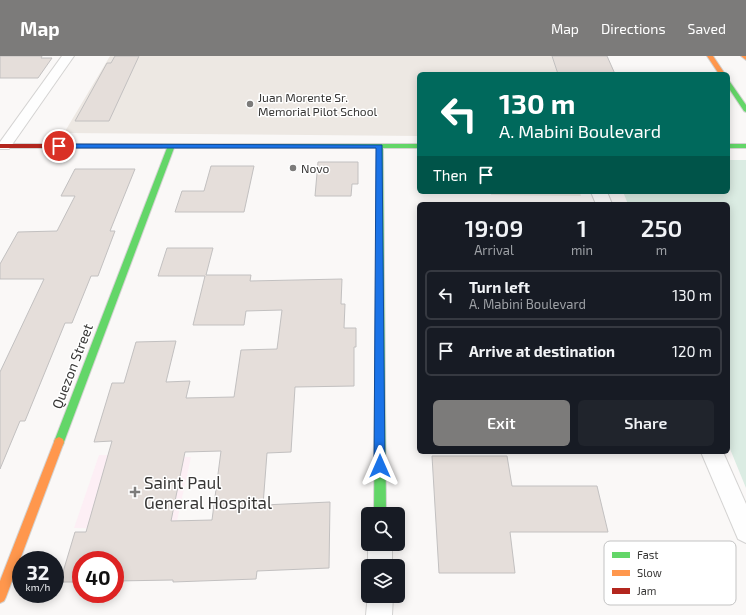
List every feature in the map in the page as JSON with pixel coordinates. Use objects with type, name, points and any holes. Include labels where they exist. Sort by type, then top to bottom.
[{"type":"street","points":[[2,146],[68,56]]},
{"type":"street","points":[[710,56],[721,72]]},
{"type":"street","points":[[730,86],[746,110]]},
{"type":"street","points":[[2,146],[417,146]]},
{"type":"street","name":"Quezon Street","points":[[0,597],[171,146]]},
{"type":"street","points":[[380,146],[380,507]]},
{"type":"street","points":[[730,146],[746,146]]},
{"type":"street","points":[[713,454],[746,531]]},
{"type":"street","points":[[380,603],[380,615]]},
{"type":"shaded area","name":"Juan Morente Sr. Memorial Pilot School","points":[[110,56],[566,56],[571,72],[417,72],[417,136],[64,133]]},
{"type":"shaded area","points":[[730,160],[746,160],[746,488],[730,449],[730,202],[627,202],[624,194],[730,194]]},
{"type":"shaded area","points":[[580,194],[581,196],[491,195]]},
{"type":"shaded area","name":"Saint Paul General Hospital","points":[[99,455],[191,457],[175,530],[74,528]]},
{"type":"building","points":[[0,56],[42,56],[41,58],[52,58],[38,78],[0,78]]},
{"type":"building","points":[[115,56],[139,56],[109,121],[75,121],[107,63],[111,63]]},
{"type":"building","points":[[552,56],[607,56],[614,72],[557,72]]},
{"type":"building","points":[[318,162],[358,162],[358,184],[352,184],[351,196],[315,196]]},
{"type":"building","points":[[211,166],[254,166],[244,212],[175,212],[182,191],[204,191]]},
{"type":"building","points":[[75,169],[135,169],[110,231],[115,231],[98,276],[91,276],[72,323],[65,323],[25,421],[20,421],[0,469],[0,372],[44,279],[0,279],[0,264],[18,232],[57,231],[75,196],[61,196]]},
{"type":"building","points":[[167,248],[213,248],[206,275],[251,275],[250,281],[342,279],[341,304],[345,304],[344,328],[356,328],[356,347],[354,347],[354,386],[295,387],[291,452],[267,453],[263,505],[330,502],[329,568],[257,571],[256,579],[173,582],[173,580],[124,581],[124,551],[72,551],[72,582],[64,582],[64,569],[75,532],[86,532],[112,441],[94,442],[112,383],[124,383],[136,342],[176,341],[166,382],[190,381],[186,398],[234,397],[241,350],[277,349],[282,310],[246,311],[244,325],[193,325],[205,276],[158,276]],"holes":[[[221,451],[212,520],[171,521],[185,452]]]},
{"type":"building","points":[[432,456],[507,456],[512,486],[597,486],[608,532],[510,532],[515,573],[439,573]]},
{"type":"traffic: fast","points":[[730,86],[746,110]]},
{"type":"traffic: fast","points":[[162,146],[417,146]]},
{"type":"traffic: fast","points":[[59,442],[171,146]]},
{"type":"traffic: fast","points":[[380,146],[380,507]]},
{"type":"traffic: fast","points":[[730,146],[746,146]]},
{"type":"traffic: slow","points":[[710,56],[721,72]]},
{"type":"traffic: slow","points":[[0,597],[59,442]]},
{"type":"traffic: jam","points":[[0,146],[162,146]]},
{"type":"place","name":"Juan Morente Sr. Memorial Pilot School","points":[[250,104]]},
{"type":"place","name":"Novo","points":[[293,168]]},
{"type":"place","name":"Saint Paul General Hospital","points":[[135,492]]},
{"type":"route","points":[[59,146],[380,146],[380,466]]}]
